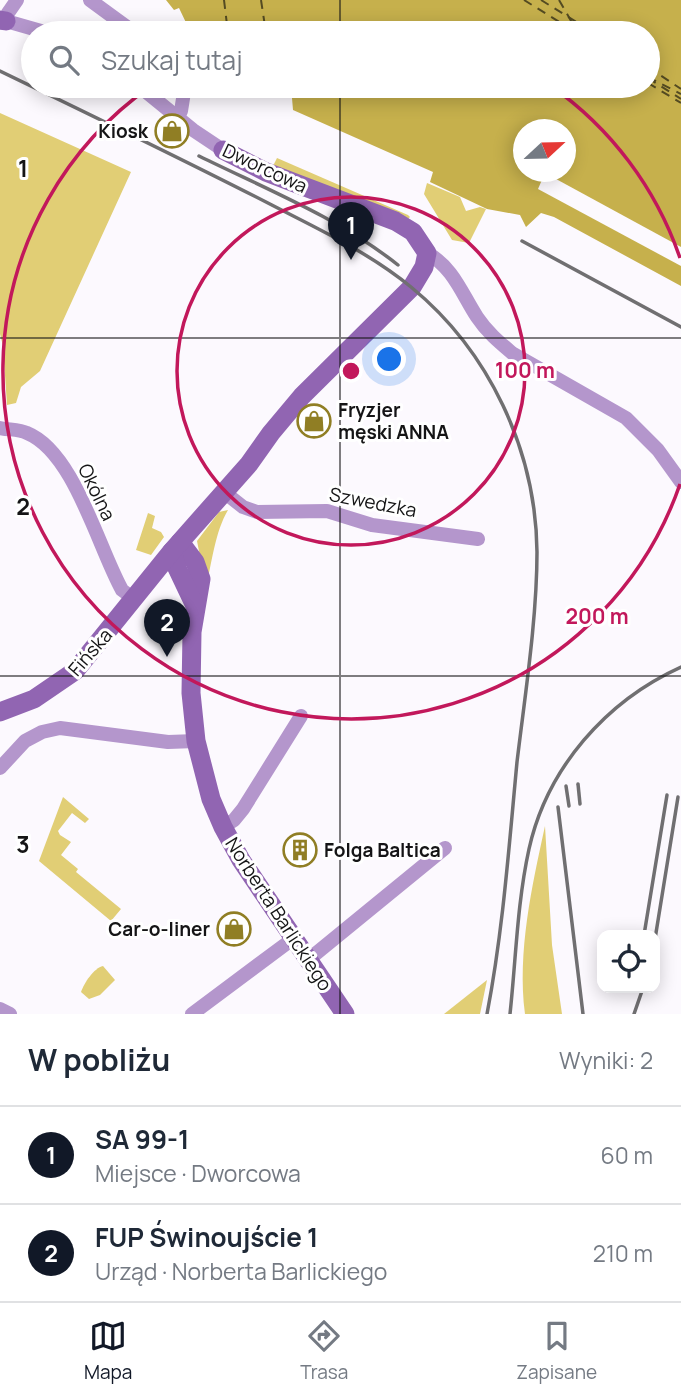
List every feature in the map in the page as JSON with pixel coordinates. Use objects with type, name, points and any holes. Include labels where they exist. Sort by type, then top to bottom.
[{"type":"street","points":[[17,0],[3,21],[21,26]]},
{"type":"street","points":[[90,0],[119,21]]},
{"type":"street","name":"Dworcowa","points":[[154,98],[223,150],[267,172],[395,221],[413,232],[427,253]]},
{"type":"street","points":[[177,117],[183,98]]},
{"type":"street","points":[[140,592],[249,464],[302,396],[412,288],[424,267],[427,253],[436,257],[452,274],[476,316],[496,340],[512,353],[626,418],[658,450],[681,482]]},
{"type":"street","name":"Okólna","points":[[0,428],[27,433],[51,450],[71,479],[122,590],[140,592]]},
{"type":"street","name":"Szwedzka","points":[[224,492],[243,507],[257,512],[327,511],[372,525],[478,539]]},
{"type":"street","name":"Norberta Barlickiego","points":[[176,547],[190,553],[201,579],[192,600],[191,693],[196,741],[211,799],[241,860],[345,1014]]},
{"type":"street","points":[[140,592],[168,584],[192,600]]},
{"type":"street","name":"Fińska","points":[[0,712],[34,699],[75,671],[140,592]]},
{"type":"street","points":[[223,827],[234,820],[243,809],[302,716]]},
{"type":"street","points":[[0,768],[25,741],[42,732],[60,728],[167,742],[196,741]]},
{"type":"street","points":[[308,960],[445,848]]},
{"type":"street","points":[[192,1014],[294,938]]},
{"type":"street","points":[[0,1009],[10,1014]]},
{"type":"shaded area","points":[[166,0],[681,0],[681,286],[554,217],[541,213],[526,227],[520,215],[487,209],[430,182],[433,172],[293,110],[292,98],[660,98],[660,21],[185,21],[179,8],[174,10]]},
{"type":"shaded area","points":[[0,113],[131,172],[40,371],[21,387],[16,403],[7,405],[0,334]]},
{"type":"shaded area","points":[[277,158],[410,217],[408,219],[272,168]]},
{"type":"shaded area","points":[[427,183],[460,197],[466,211],[480,207],[486,209],[469,243],[452,240],[424,194]]},
{"type":"shaded area","points":[[228,510],[217,537],[206,587],[197,541],[219,512]]},
{"type":"shaded area","points":[[148,513],[155,516],[152,528],[161,532],[164,537],[151,555],[136,550]]},
{"type":"shaded area","points":[[63,797],[89,819],[85,823],[72,813],[58,831],[71,842],[61,855],[78,869],[76,872],[121,909],[111,921],[39,861]]},
{"type":"shaded area","points":[[545,826],[552,945],[562,1014],[525,1014],[524,943]]},
{"type":"shaded area","points":[[103,966],[115,980],[100,995],[89,999],[81,992],[82,988],[93,973]]},
{"type":"shaded area","points":[[487,980],[480,1014],[444,1014]]},
{"type":"pier","points":[[541,182],[562,182],[681,247],[681,266],[538,189]]},
{"type":"ferry route","points":[[224,0],[227,21]]},
{"type":"ferry route","points":[[261,0],[264,21]]},
{"type":"ferry route","points":[[524,0],[558,21]]},
{"type":"ferry route","points":[[541,0],[575,21]]},
{"type":"ferry route","points":[[559,0],[571,21]]},
{"type":"ferry route","points":[[660,75],[681,89]]},
{"type":"ferry route","points":[[660,83],[681,94]]},
{"type":"ferry route","points":[[660,86],[681,99]]},
{"type":"ferry route","points":[[660,90],[681,103]]},
{"type":"railway","points":[[0,71],[21,81]]},
{"type":"railway","points":[[55,98],[233,185],[377,262],[411,287],[439,313],[485,372],[503,405],[528,477],[537,552],[533,630],[505,888],[487,1014]]},
{"type":"railway","points":[[199,156],[327,219],[398,265]]},
{"type":"railway","points":[[522,241],[681,327]]},
{"type":"railway","points":[[510,1014],[525,870],[538,819],[550,791],[565,765],[605,718],[628,698],[681,667]]},
{"type":"railway","points":[[578,784],[580,804]]},
{"type":"railway","points":[[566,786],[569,806]]},
{"type":"railway","points":[[645,930],[667,795]]},
{"type":"railway","points":[[656,930],[678,797]]},
{"type":"railway","points":[[558,807],[583,1014]]},
{"type":"railway","points":[[634,1014],[641,993]]},
{"type":"place","name":"Kiosk","points":[[172,131]]},
{"type":"place","name":"SA 99-1","points":[[351,260]]},
{"type":"place","name":"Fryzjer męski ANNA","points":[[314,421]]},
{"type":"place","name":"FUP Świnoujście 1","points":[[167,657]]},
{"type":"place","name":"Folga Baltica","points":[[300,850]]},
{"type":"place","name":"Car-o-liner","points":[[234,929]]}]
